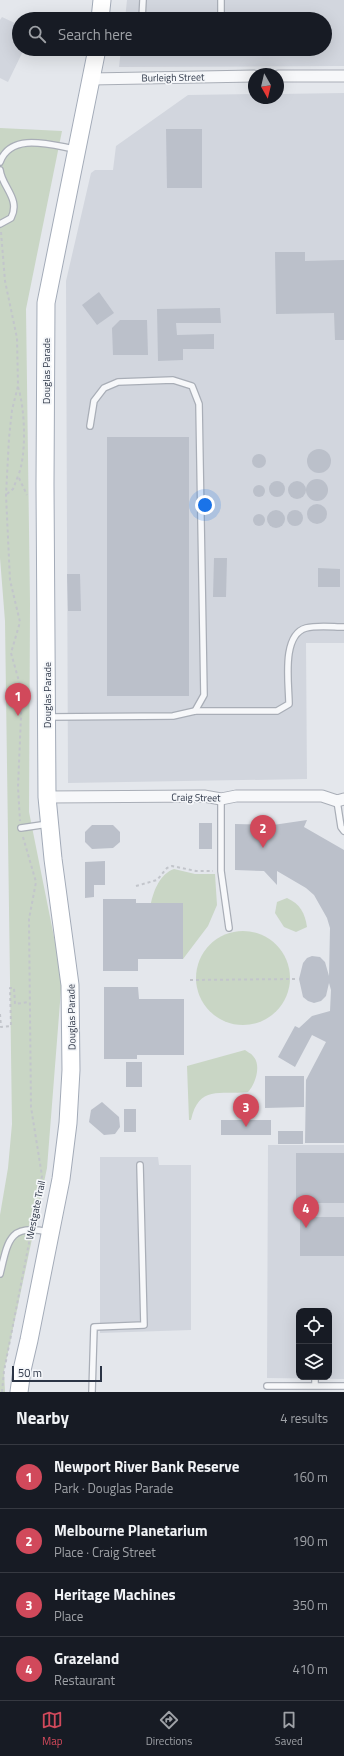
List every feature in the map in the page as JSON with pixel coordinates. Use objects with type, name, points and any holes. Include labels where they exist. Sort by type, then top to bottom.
[{"type":"main road","points":[[101,12],[102,0]]},
{"type":"main road","name":"Douglas Parade","points":[[19,1392],[22,1370],[61,1179],[68,1123],[72,1030],[69,977],[48,824],[47,797],[45,499],[46,303],[95,56]]},
{"type":"main road","name":"Douglas Parade","points":[[29,1340],[30,1392]]},
{"type":"street","name":"Burleigh Street","points":[[91,79],[248,76]]},
{"type":"street","points":[[284,76],[344,76]]},
{"type":"street","name":"Craig Street","points":[[47,797],[204,796],[221,799],[236,796],[322,796],[340,800]]},
{"type":"lane","points":[[142,12],[143,0]]},
{"type":"lane","points":[[221,0],[221,12]]},
{"type":"lane","points":[[0,162],[6,150],[21,143],[45,144],[76,149]]},
{"type":"lane","points":[[0,170],[2,178],[11,194],[14,207],[11,218],[0,224]]},
{"type":"lane","points":[[90,426],[94,401],[104,388],[118,382],[173,380],[192,386],[199,404],[204,696],[195,711]]},
{"type":"lane","points":[[47,717],[173,716],[195,711],[277,711],[289,704],[288,650],[293,636],[306,628],[344,627]]},
{"type":"lane","points":[[221,799],[221,871],[229,928]]},
{"type":"lane","points":[[340,800],[341,827],[344,831]]},
{"type":"lane","points":[[21,828],[48,824]]},
{"type":"lane","points":[[92,1392],[94,1327],[144,1325],[140,1166]]},
{"type":"lane","points":[[0,1274],[6,1248],[10,1241],[22,1230],[32,1228],[51,1232]]},
{"type":"lane","points":[[315,1380],[315,1385]]},
{"type":"lane","points":[[267,1386],[344,1386]]},
{"type":"path","points":[[0,224],[5,281],[17,338],[18,386],[23,402],[23,465],[13,488],[6,495]]},
{"type":"path","name":"Westgate Trail","points":[[2,1392],[4,1371],[42,1176],[31,1107],[29,914],[36,882],[21,828],[18,787],[22,692],[11,653],[20,622],[10,580],[6,495],[8,438],[12,410],[18,386]]},
{"type":"path","points":[[18,476],[27,495]]},
{"type":"path","points":[[136,886],[157,880],[167,868],[172,866],[196,870],[221,871]]},
{"type":"path","points":[[190,980],[295,979]]},
{"type":"path","points":[[0,1014],[1,1027],[11,1026],[10,988],[14,988],[15,1004],[29,1002]]},
{"type":"shaded area","points":[[127,0],[344,0],[344,66],[119,67],[120,56],[332,56],[332,12],[126,12]]},
{"type":"shaded area","points":[[2,17],[12,22],[12,56],[21,56],[8,82],[0,78],[0,20]]},
{"type":"shaded area","points":[[344,93],[344,643],[306,643],[307,779],[68,783],[66,281],[91,173],[95,170],[113,170],[116,146],[188,95],[248,94],[248,104],[284,104],[284,94]]},
{"type":"shaded area","points":[[268,1145],[344,1145],[344,1379],[332,1379],[332,1308],[296,1308],[296,1378],[267,1378]]},
{"type":"shaded area","points":[[100,1157],[158,1157],[159,1165],[191,1165],[191,1330],[100,1333]]},
{"type":"green space","points":[[0,128],[62,131],[26,309],[30,603],[29,812],[62,977],[47,1168],[4,1371],[5,1392],[0,1392],[0,1215],[8,1168],[12,1124],[5,621],[0,558]]},
{"type":"green space","points":[[174,869],[195,874],[215,874],[217,905],[208,926],[183,959],[183,903],[151,903],[158,883],[169,871]]},
{"type":"green space","points":[[287,898],[299,906],[305,917],[307,927],[296,932],[284,927],[275,913],[277,902]]},
{"type":"green space","points":[[234,931],[252,931],[261,934],[277,944],[287,960],[290,969],[290,987],[287,996],[277,1012],[261,1022],[252,1025],[234,1025],[225,1022],[209,1012],[199,996],[196,987],[196,969],[199,960],[209,944],[225,934]]},
{"type":"green space","points":[[245,1050],[252,1055],[257,1064],[255,1080],[251,1089],[248,1092],[219,1093],[205,1097],[199,1101],[191,1120],[189,1120],[187,1066]]},
{"type":"building","points":[[166,129],[202,129],[202,188],[167,188]]},
{"type":"building","points":[[275,252],[305,252],[305,261],[344,260],[344,340],[335,340],[334,313],[276,314]]},
{"type":"building","points":[[99,292],[114,313],[97,325],[82,305]]},
{"type":"building","points":[[220,308],[221,323],[176,323],[177,335],[214,334],[214,349],[183,349],[183,360],[158,361],[157,309]]},
{"type":"building","points":[[120,320],[147,320],[148,355],[113,355],[112,328]]},
{"type":"building","points":[[107,437],[189,437],[189,696],[107,696]]},
{"type":"building","points":[[319,449],[324,450],[330,456],[330,466],[324,472],[319,473],[314,472],[308,466],[307,461],[308,456],[314,450]]},
{"type":"building","points":[[259,454],[264,456],[266,461],[264,466],[259,468],[254,466],[252,461],[254,456]]},
{"type":"building","points":[[317,479],[321,480],[327,486],[327,494],[321,500],[317,501],[313,500],[307,494],[306,490],[307,486],[313,480]]},
{"type":"building","points":[[274,481],[280,481],[285,486],[283,495],[280,497],[274,497],[269,492],[269,486]]},
{"type":"building","points":[[297,481],[303,484],[306,490],[303,496],[297,499],[291,496],[288,490],[291,484]]},
{"type":"building","points":[[257,485],[261,485],[265,491],[261,497],[257,497],[253,493],[253,489]]},
{"type":"building","points":[[317,504],[324,507],[327,514],[324,521],[317,524],[310,521],[307,514],[310,507]]},
{"type":"building","points":[[276,510],[282,513],[285,519],[282,525],[276,528],[270,525],[267,519],[270,513]]},
{"type":"building","points":[[295,510],[301,512],[303,518],[301,524],[295,526],[289,524],[287,518],[289,512]]},
{"type":"building","points":[[257,514],[261,514],[265,520],[261,526],[257,526],[253,522],[253,518]]},
{"type":"building","points":[[214,558],[227,558],[226,597],[213,597]]},
{"type":"building","points":[[318,568],[340,569],[340,587],[318,587]]},
{"type":"building","points":[[67,574],[80,574],[81,611],[68,611]]},
{"type":"building","points":[[307,820],[304,827],[344,850],[344,1143],[305,1143],[306,1080],[326,1042],[312,1035],[295,1067],[278,1057],[295,1026],[299,1028],[312,1016],[330,1011],[331,990],[329,983],[326,996],[321,1001],[314,1003],[303,997],[299,979],[303,963],[307,958],[312,956],[320,957],[325,962],[329,976],[330,928],[327,918],[314,895],[306,888],[277,871],[277,885],[264,871],[235,870],[235,824],[273,825]]},
{"type":"building","points":[[199,823],[212,823],[212,849],[199,849]]},
{"type":"building","points":[[92,825],[113,825],[120,832],[120,842],[113,848],[92,849],[85,842],[85,832]]},
{"type":"building","points":[[105,861],[105,885],[94,885],[94,897],[85,898],[85,862]]},
{"type":"building","points":[[103,899],[136,899],[136,903],[183,903],[183,959],[138,959],[138,971],[103,971]]},
{"type":"building","points":[[104,987],[138,987],[139,999],[184,999],[184,1055],[137,1055],[137,1059],[104,1059]]},
{"type":"building","points":[[126,1062],[142,1062],[142,1087],[126,1087]]},
{"type":"building","points":[[265,1076],[304,1076],[304,1107],[265,1108]]},
{"type":"building","points":[[102,1102],[119,1117],[120,1127],[115,1134],[104,1135],[89,1122],[91,1110]]},
{"type":"building","points":[[124,1109],[136,1109],[136,1132],[124,1132]]},
{"type":"building","points":[[221,1120],[271,1120],[271,1135],[221,1135]]},
{"type":"building","points":[[278,1131],[303,1131],[303,1144],[278,1144]]},
{"type":"building","points":[[296,1153],[344,1153],[344,1203],[296,1203]]},
{"type":"building","points":[[300,1217],[344,1217],[344,1256],[300,1256]]},
{"type":"place","name":"Newport River Bank Reserve","points":[[18,716]]},
{"type":"place","name":"Melbourne Planetarium","points":[[263,848]]},
{"type":"place","name":"Heritage Machines","points":[[246,1127]]},
{"type":"place","name":"Grazeland","points":[[306,1228]]}]
